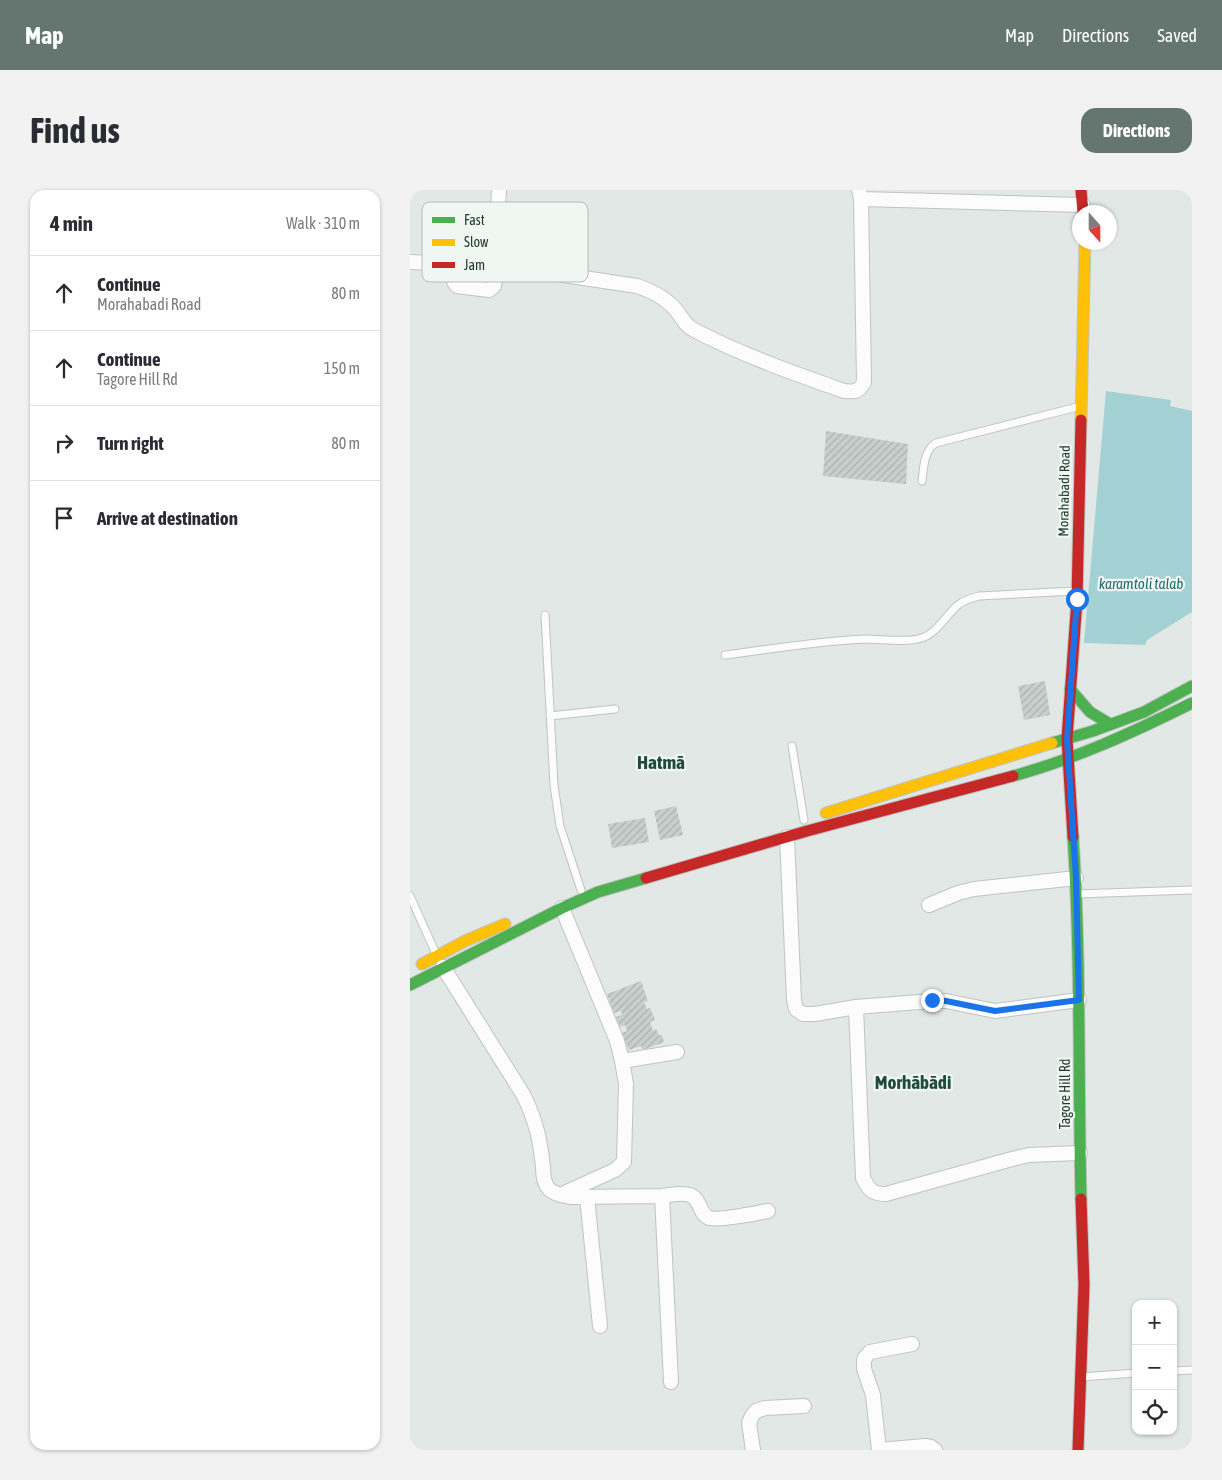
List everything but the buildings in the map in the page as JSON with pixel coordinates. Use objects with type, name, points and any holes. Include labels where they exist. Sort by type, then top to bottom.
[{"type":"main road","points":[[1081,190],[1083,205]]},
{"type":"main road","name":"Morahabadi Road","points":[[1067,739],[1077,591],[1085,250]]},
{"type":"main road","points":[[799,821],[1067,739],[1144,712],[1192,686]]},
{"type":"main road","points":[[1070,689],[1090,712],[1110,724]]},
{"type":"main road","points":[[410,971],[440,962],[598,892],[1068,759],[1146,726],[1192,703]]},
{"type":"main road","name":"Tagore Hill Rd","points":[[1067,739],[1076,878],[1084,1285],[1078,1450]]},
{"type":"main road","points":[[410,985],[465,942],[594,884],[776,828]]},
{"type":"street","points":[[588,279],[637,286],[651,291],[662,297],[676,309],[691,329],[768,364],[844,391],[854,392],[864,382],[860,195],[1072,208]]},
{"type":"street","points":[[454,282],[457,286],[489,290],[494,286],[495,282]]},
{"type":"street","points":[[787,837],[794,1000],[796,1009],[803,1014],[932,1000],[995,1011],[1079,1000]]},
{"type":"street","points":[[929,905],[958,893],[974,889],[1076,878]]},
{"type":"street","points":[[560,1195],[615,1170],[624,1162],[626,1084],[616,1041],[562,908]]},
{"type":"street","points":[[440,962],[524,1096],[533,1116],[540,1140],[544,1178],[548,1189],[571,1198],[691,1195],[697,1199],[703,1213],[708,1218],[768,1211]]},
{"type":"street","points":[[856,1007],[863,1178],[868,1188],[876,1194],[886,1194],[1029,1155],[1080,1153]]},
{"type":"street","points":[[622,1061],[677,1052]]},
{"type":"street","points":[[662,1196],[671,1382]]},
{"type":"street","points":[[587,1197],[600,1326]]},
{"type":"street","points":[[912,1344],[877,1349],[870,1352],[864,1359],[864,1369],[873,1395],[879,1450],[925,1446],[935,1450]]},
{"type":"street","points":[[753,1450],[749,1424],[756,1411],[766,1408],[804,1406]]},
{"type":"lane","points":[[922,481],[927,451],[936,443],[1082,406]]},
{"type":"lane","points":[[725,655],[864,639],[912,640],[929,634],[958,605],[968,599],[979,596],[1077,591]]},
{"type":"lane","points":[[545,615],[554,784],[557,807],[560,826],[581,890]]},
{"type":"lane","points":[[550,716],[614,709]]},
{"type":"lane","points":[[792,746],[799,821]]},
{"type":"lane","points":[[1075,894],[1192,890]]},
{"type":"lane","points":[[410,896],[440,962]]},
{"type":"lane","points":[[1177,1371],[1192,1370]]},
{"type":"lane","points":[[1081,1377],[1132,1373]]},
{"type":"water","name":"karamtoli talab","points":[[1106,391],[1171,400],[1170,406],[1192,411],[1192,612],[1147,640],[1145,645],[1084,643]]},
{"type":"traffic: fast","points":[[1052,743],[1093,731],[1144,712],[1192,686]]},
{"type":"traffic: fast","points":[[1070,689],[1090,712],[1110,724]]},
{"type":"traffic: fast","points":[[1013,776],[1059,762],[1104,744],[1192,703]]},
{"type":"traffic: fast","points":[[1073,837],[1078,972],[1081,1199]]},
{"type":"traffic: fast","points":[[410,985],[562,908],[598,892],[646,878]]},
{"type":"traffic: slow","points":[[1081,420],[1085,250]]},
{"type":"traffic: slow","points":[[826,813],[1052,743]]},
{"type":"traffic: slow","points":[[422,964],[465,941],[505,924]]},
{"type":"traffic: jam","points":[[1081,190],[1082,205]]},
{"type":"traffic: jam","points":[[1073,837],[1067,739],[1077,599],[1081,420]]},
{"type":"traffic: jam","points":[[646,878],[807,831],[1013,776]]},
{"type":"traffic: jam","points":[[1078,1450],[1084,1285],[1081,1199]]},
{"type":"district","name":"Hatmā","points":[[661,762]]},
{"type":"district","name":"Morhābādi","points":[[913,1082]]},
{"type":"route","points":[[932,1000],[995,1011],[1079,1000],[1076,878],[1067,739],[1077,599]]}]
